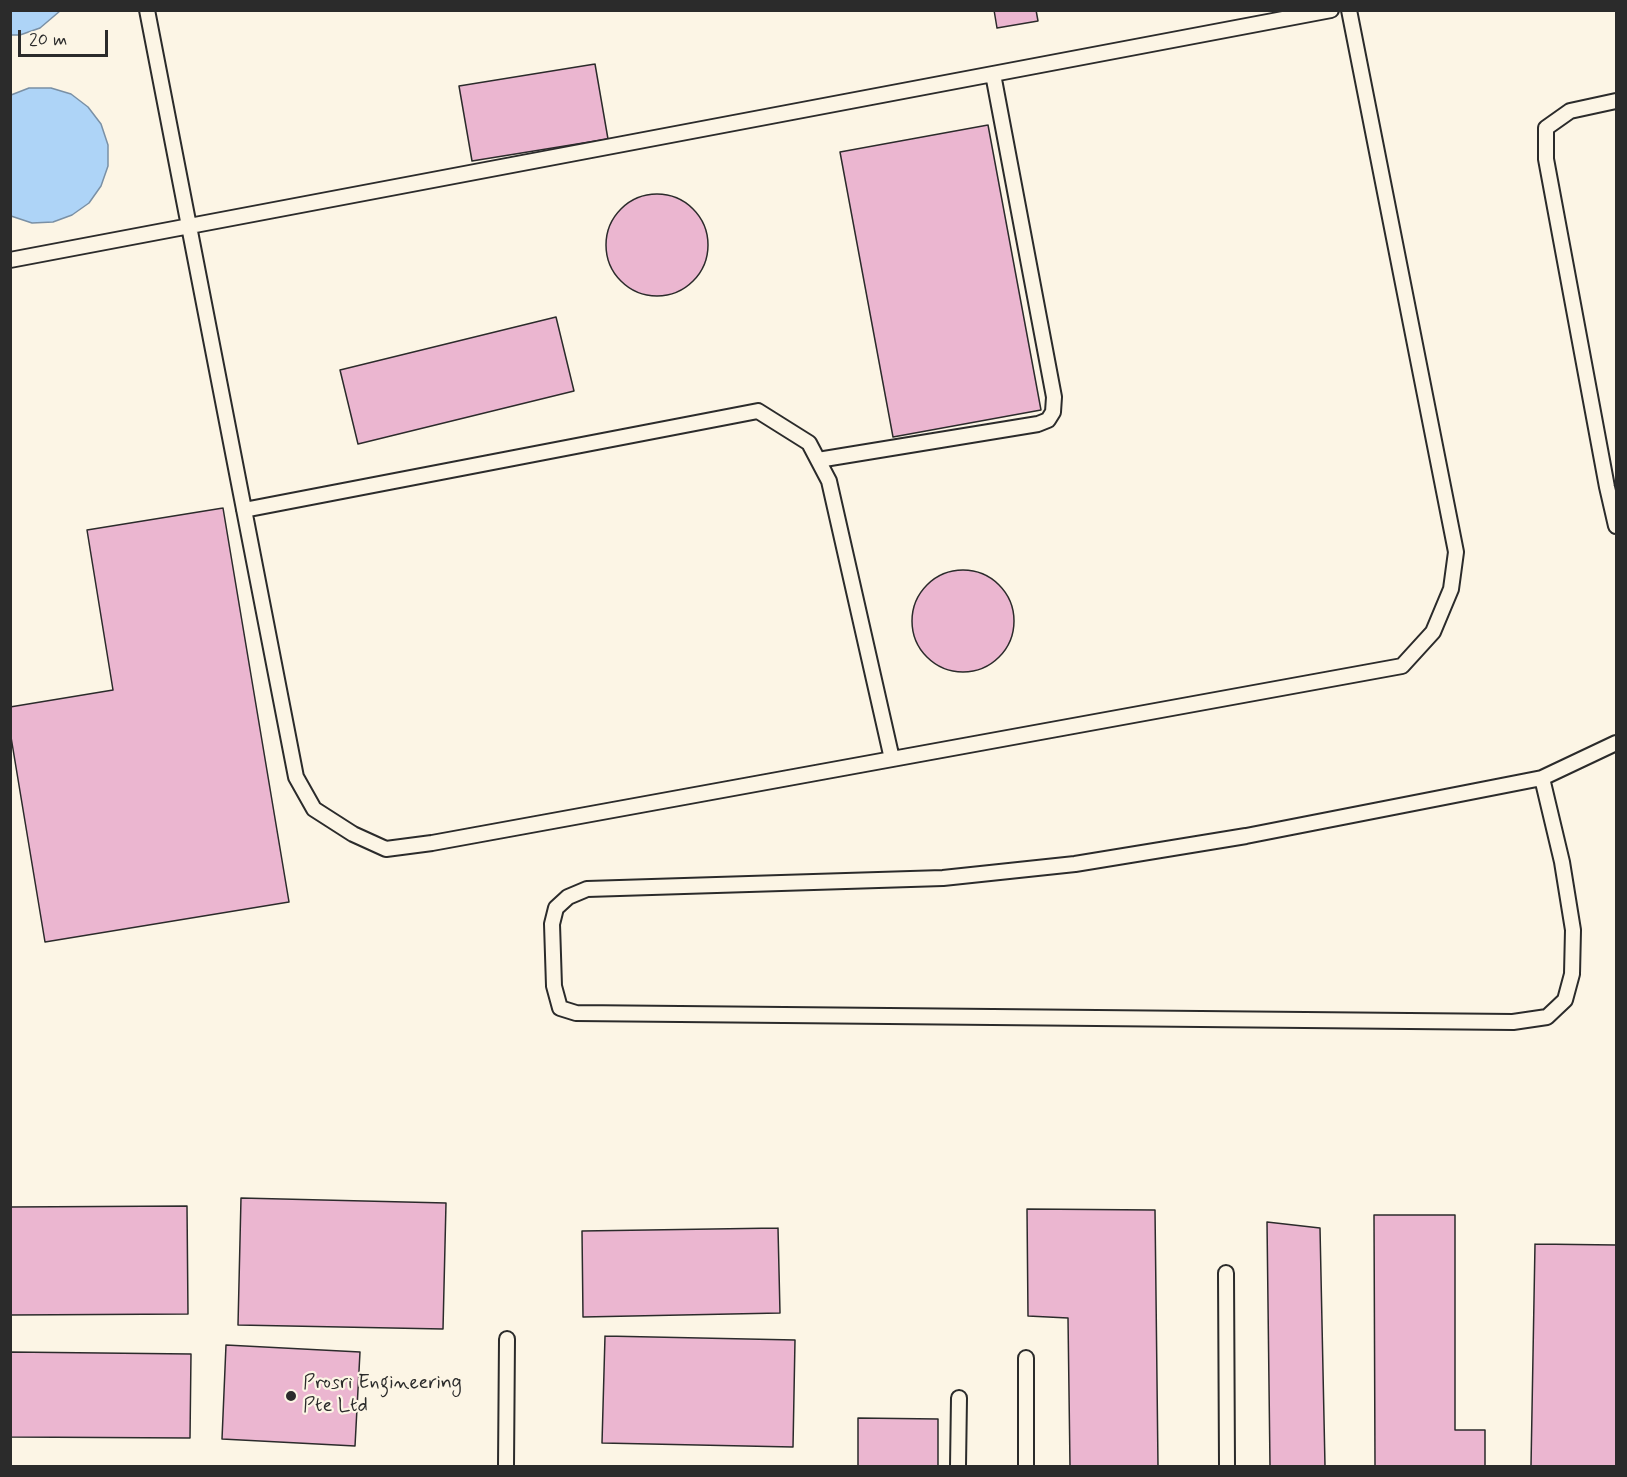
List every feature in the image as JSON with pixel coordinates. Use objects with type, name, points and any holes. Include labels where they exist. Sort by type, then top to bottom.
[{"type":"lane","points":[[147,10],[296,777],[314,809],[353,834],[386,849],[432,843],[1402,666],[1433,632],[1451,589],[1456,552],[1349,10]]},
{"type":"lane","points":[[10,260],[1332,10]]},
{"type":"lane","points":[[818,460],[1038,424],[1048,420],[1053,412],[1054,397],[993,74]]},
{"type":"lane","points":[[1617,101],[1570,111],[1546,128],[1545,159],[1612,485],[1617,526]]},
{"type":"lane","points":[[244,510],[758,411],[809,443],[829,481],[892,759]]},
{"type":"lane","points":[[1542,778],[1562,862],[1573,930],[1572,974],[1565,1000],[1547,1017],[1501,1022],[576,1013],[560,1008],[554,986],[552,924],[556,908],[568,897],[587,889],[944,878],[1076,864],[1246,836],[1542,778],[1617,743]]},
{"type":"lane","points":[[1226,1273],[1227,1467]]},
{"type":"lane","points":[[506,1467],[507,1339]]},
{"type":"lane","points":[[1026,1359],[1026,1467]]},
{"type":"lane","points":[[958,1467],[959,1398]]},
{"type":"water","points":[[10,11],[60,11],[40,28],[20,35],[11,35]]},
{"type":"water","points":[[29,88],[51,88],[71,94],[88,107],[101,124],[108,145],[108,166],[101,186],[89,203],[72,215],[53,222],[32,223],[11,216],[11,95]]},
{"type":"building","points":[[994,10],[1036,10],[1038,21],[997,28]]},
{"type":"building","points":[[595,64],[608,139],[472,161],[459,86]]},
{"type":"building","points":[[988,125],[1041,410],[893,437],[840,152]]},
{"type":"building","points":[[657,194],[677,198],[693,209],[704,225],[708,245],[704,265],[693,281],[677,292],[657,296],[637,292],[621,281],[610,265],[606,245],[610,225],[621,209],[637,198]]},
{"type":"building","points":[[556,317],[574,391],[358,444],[340,370]]},
{"type":"building","points":[[223,508],[289,902],[45,942],[10,731],[10,707],[113,690],[87,530]]},
{"type":"building","points":[[963,570],[983,574],[999,585],[1010,601],[1014,621],[1010,641],[999,657],[983,668],[963,672],[943,668],[927,657],[916,641],[912,621],[916,601],[927,585],[943,574]]},
{"type":"building","points":[[241,1198],[446,1203],[443,1329],[238,1325]]},
{"type":"building","points":[[187,1206],[188,1314],[10,1315],[10,1207]]},
{"type":"building","points":[[1027,1209],[1155,1210],[1158,1466],[1070,1466],[1068,1318],[1028,1316]]},
{"type":"building","points":[[1374,1215],[1455,1215],[1455,1430],[1485,1430],[1485,1466],[1375,1466]]},
{"type":"building","points":[[1267,1222],[1320,1228],[1325,1466],[1270,1466]]},
{"type":"building","points":[[778,1228],[780,1313],[583,1317],[582,1231]]},
{"type":"building","points":[[1535,1244],[1616,1245],[1616,1466],[1531,1466]]},
{"type":"building","points":[[605,1336],[795,1340],[793,1447],[602,1443]]},
{"type":"building","name":"Prosri Engineering Pte Ltd","points":[[226,1345],[360,1352],[355,1446],[222,1439]]},
{"type":"building","points":[[10,1352],[191,1354],[190,1438],[10,1437]]},
{"type":"building","points":[[858,1418],[938,1419],[938,1466],[858,1466]]},
{"type":"place","name":"Prosri Engineering Pte Ltd","points":[[291,1396]]}]
